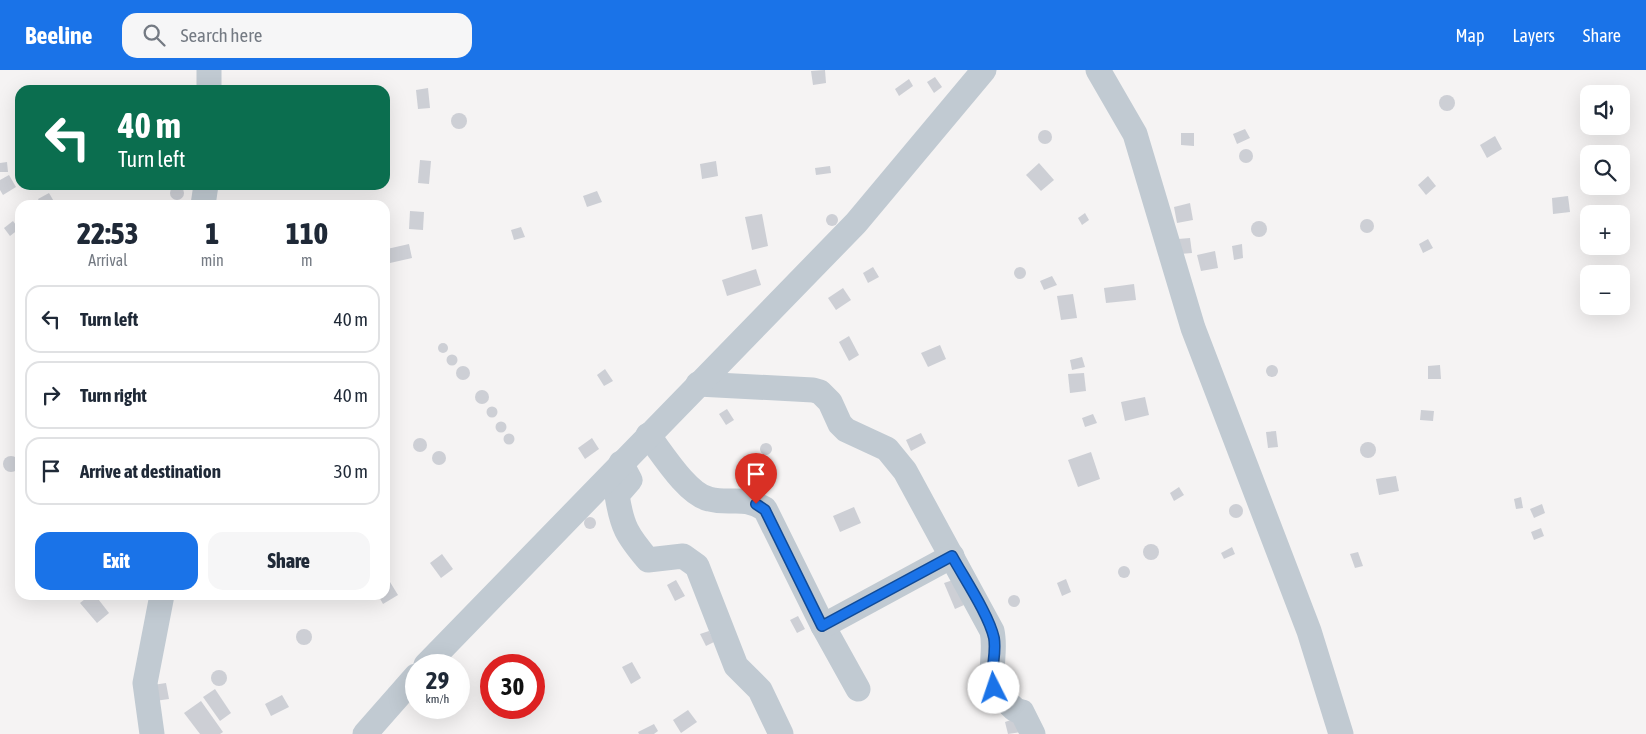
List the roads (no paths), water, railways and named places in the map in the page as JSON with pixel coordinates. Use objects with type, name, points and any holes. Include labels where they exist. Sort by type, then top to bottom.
[{"type":"street","points":[[208,70],[209,85]]},
{"type":"street","points":[[437,654],[648,435],[856,224],[984,70]]},
{"type":"street","points":[[1098,70],[1135,134],[1193,328],[1309,631],[1341,734]]},
{"type":"street","points":[[698,384],[813,390],[820,392],[830,402],[840,424],[846,430],[887,449],[900,462],[992,631],[995,652],[992,678],[994,688],[1015,711],[1022,712],[1033,734]]},
{"type":"street","points":[[648,435],[695,493],[711,500],[746,501],[765,510],[822,626],[858,689]]},
{"type":"street","points":[[621,463],[630,480],[618,495],[621,516],[628,535],[648,560],[683,556],[697,566],[736,666],[760,690],[781,734]]},
{"type":"street","points":[[822,626],[952,556]]},
{"type":"street","points":[[152,734],[145,683],[161,600]]},
{"type":"street","points":[[365,734],[405,689]]}]
